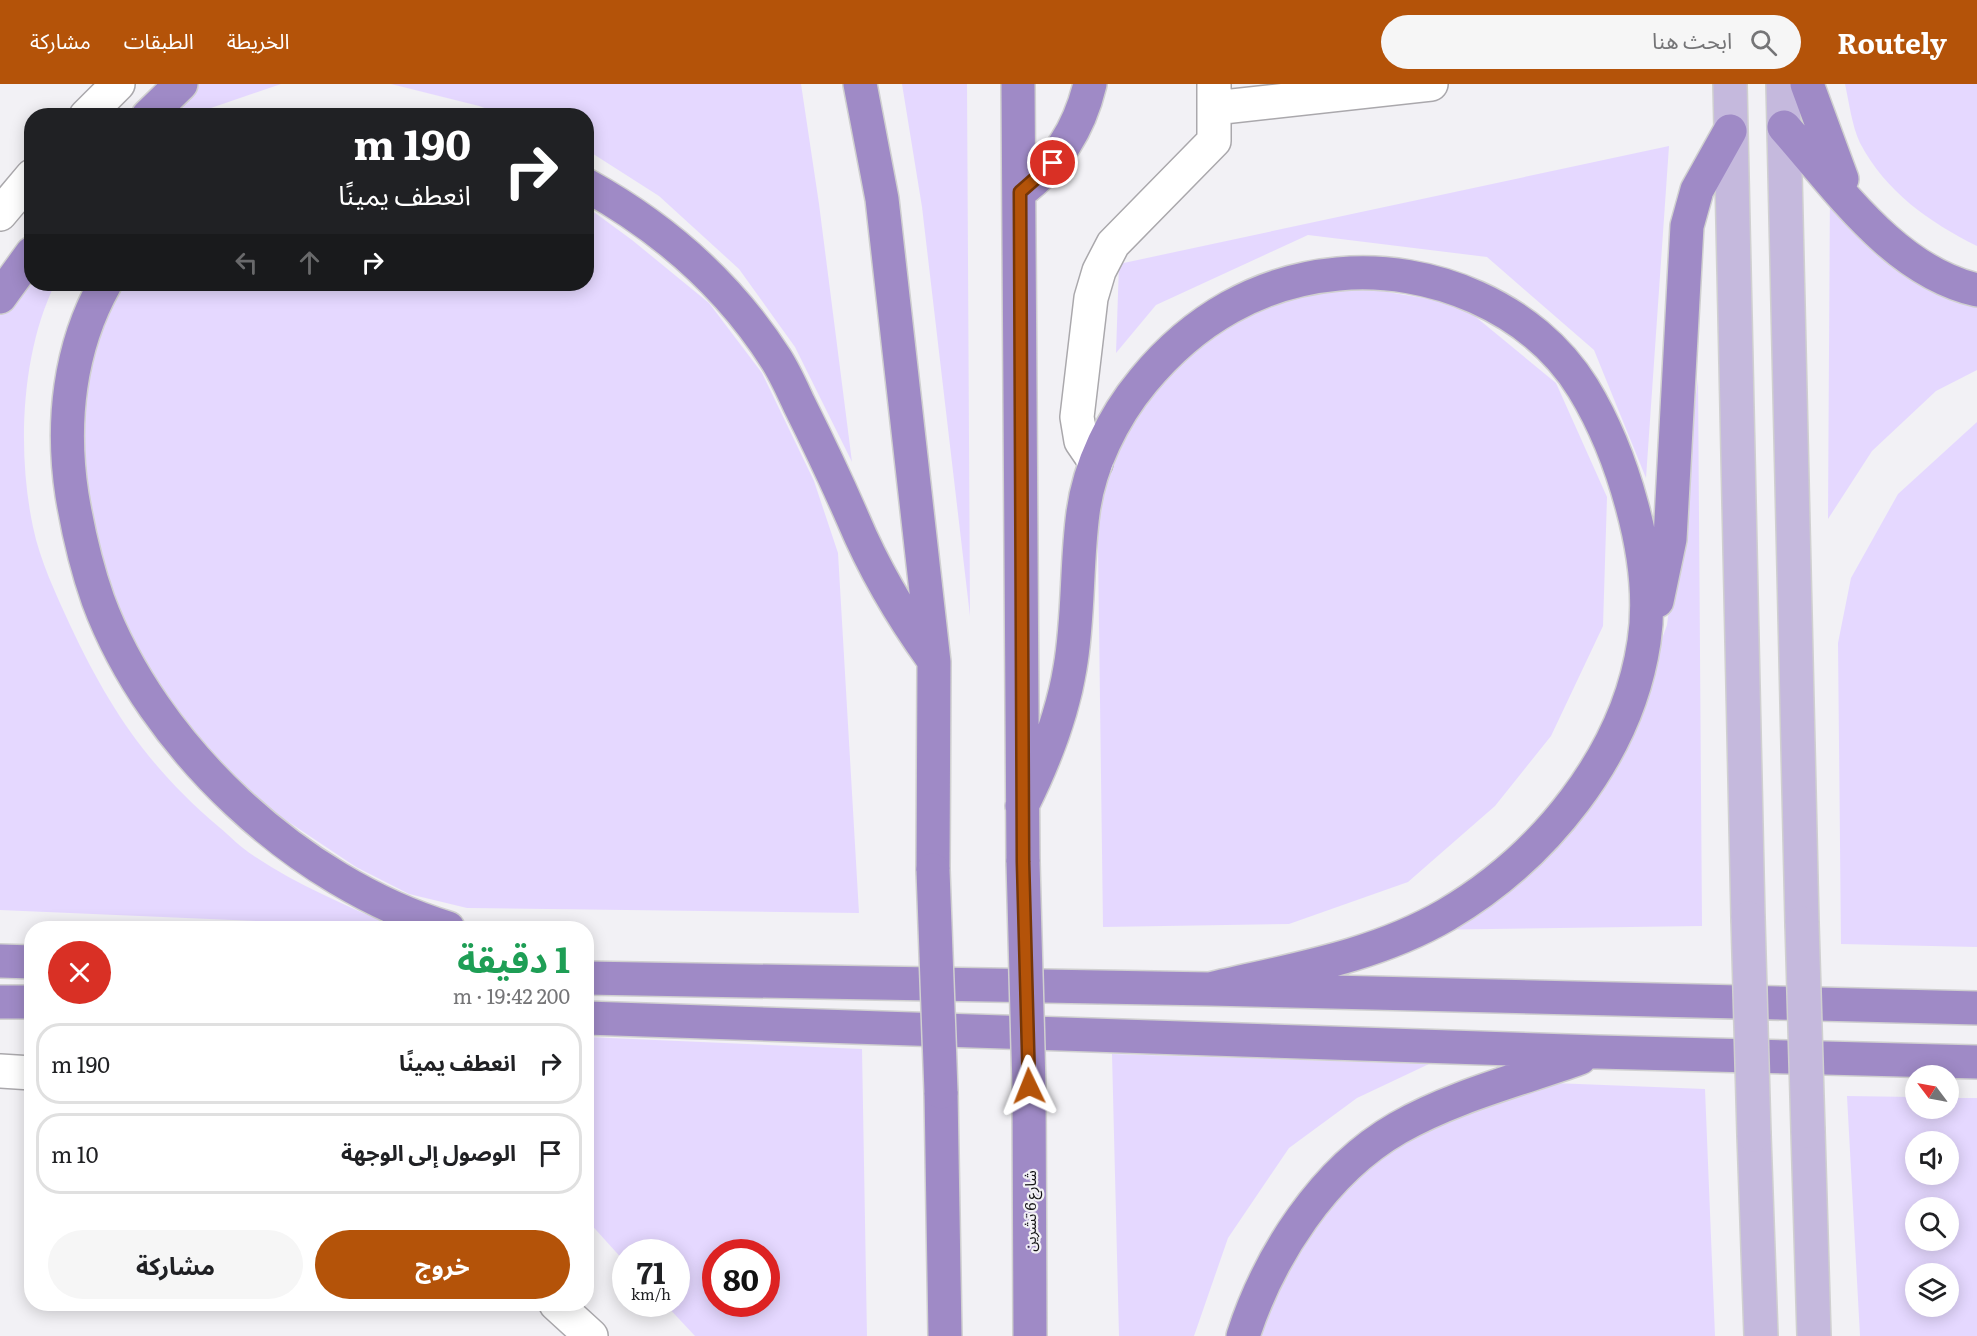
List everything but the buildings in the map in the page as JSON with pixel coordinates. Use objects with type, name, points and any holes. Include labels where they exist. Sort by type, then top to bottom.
[{"type":"highway","points":[[156,108],[182,84]]},
{"type":"highway","points":[[860,84],[882,199],[934,662],[933,870],[941,1092],[945,1336]]},
{"type":"highway","name":"شارع 6 تشرين","points":[[1018,84],[1022,806],[1029,1086],[1030,1336]]},
{"type":"highway","points":[[1020,192],[1053,163],[1066,145],[1077,125],[1090,84]]},
{"type":"highway","points":[[1807,84],[1830,152],[1854,206]]},
{"type":"highway","points":[[1784,127],[1887,240],[1920,266],[1957,285],[1977,290]]},
{"type":"highway","points":[[1210,989],[1334,960],[1391,942],[1444,916],[1493,884],[1537,844],[1576,799],[1607,749],[1631,695],[1644,641],[1662,588],[1670,539],[1687,226],[1697,190],[1730,131]]},
{"type":"highway","points":[[594,189],[629,209],[672,241],[711,277],[747,317],[778,361],[833,471],[878,570],[904,618],[934,662]]},
{"type":"highway","points":[[0,297],[24,264]]},
{"type":"highway","points":[[1022,806],[1039,773],[1063,702],[1075,628],[1083,509],[1096,463],[1115,421],[1140,384],[1174,345],[1215,314],[1261,291],[1311,276],[1362,272],[1413,276],[1462,291],[1508,314],[1549,345],[1581,385],[1606,432],[1626,481],[1640,533],[1647,585],[1644,641]]},
{"type":"highway","points":[[101,291],[94,302],[77,351],[67,402],[68,470],[79,537],[99,602],[128,663],[171,729],[222,789],[281,841],[347,885],[425,921]]},
{"type":"highway","points":[[0,961],[24,962]]},
{"type":"highway","points":[[594,964],[687,981]]},
{"type":"highway","points":[[594,978],[1210,989],[1977,1008]]},
{"type":"highway","points":[[0,1002],[24,1002]]},
{"type":"highway","points":[[594,1018],[1598,1052],[1977,1062]]},
{"type":"highway","points":[[1243,1336],[1252,1310],[1277,1257],[1310,1208],[1350,1165],[1396,1129],[1449,1103],[1598,1052]]},
{"type":"main road","points":[[1730,84],[1748,918],[1761,1336]]},
{"type":"main road","points":[[1784,84],[1802,923],[1814,1336]]},
{"type":"street","points":[[94,108],[117,84]]},
{"type":"street","points":[[1096,463],[1081,441],[1077,417],[1091,298],[1099,271],[1113,244],[1214,141],[1214,96],[1431,84]]},
{"type":"street","points":[[0,214],[24,186]]},
{"type":"street","points":[[0,1071],[24,1072]]},
{"type":"street","points":[[564,1311],[591,1336]]},
{"type":"shaded area","points":[[183,84],[281,84],[211,108],[157,108]]},
{"type":"shaded area","points":[[391,84],[801,84],[852,462],[795,347],[739,269],[659,196],[594,154],[594,108],[484,108]]},
{"type":"shaded area","points":[[902,84],[967,84],[970,616],[922,207]]},
{"type":"shaded area","points":[[1845,84],[1977,84],[1977,246],[1926,216],[1910,204],[1882,176],[1857,136]]},
{"type":"shaded area","points":[[1669,146],[1646,478],[1594,350],[1487,257],[1308,235],[1156,305],[1116,353],[1119,264]]},
{"type":"shaded area","points":[[1830,185],[1977,292],[1977,370],[1936,391],[1872,451],[1828,519]]},
{"type":"shaded area","points":[[594,212],[709,303],[762,373],[814,481],[838,553],[859,913],[467,908],[409,894],[356,867],[281,817],[221,768],[173,708],[130,638],[101,580],[74,449],[105,291],[594,291]]},
{"type":"shaded area","points":[[24,264],[24,291],[52,291],[35,341],[25,403],[25,467],[28,498],[36,540],[49,577],[85,655],[116,710],[132,735],[171,782],[240,846],[270,867],[305,886],[382,921],[256,921],[0,910],[0,298]]},
{"type":"shaded area","points":[[1315,280],[1460,304],[1556,383],[1607,497],[1603,626],[1551,736],[1495,806],[1408,882],[1289,924],[1103,927],[1097,474],[1185,347]]},
{"type":"shaded area","points":[[1698,379],[1702,926],[1420,930],[1492,893],[1626,737],[1667,625]]},
{"type":"shaded area","points":[[1977,422],[1977,947],[1841,944],[1838,643],[1851,578],[1898,494]]},
{"type":"shaded area","points":[[594,1037],[862,1049],[867,1336],[695,1336],[677,1317],[690,1317],[690,1239],[612,1239],[612,1248],[594,1228]]},
{"type":"shaded area","points":[[1112,1054],[1429,1064],[1357,1098],[1289,1148],[1228,1238],[1194,1336],[1119,1336]]},
{"type":"shaded area","points":[[1528,1082],[1705,1089],[1715,1336],[1243,1336],[1274,1267],[1381,1135]]},
{"type":"shaded area","points":[[1847,1096],[1905,1097],[1905,1119],[1959,1119],[1959,1098],[1977,1098],[1977,1336],[1860,1336]]},
{"type":"route","points":[[1029,1086],[1023,862],[1020,192],[1053,163]]}]
